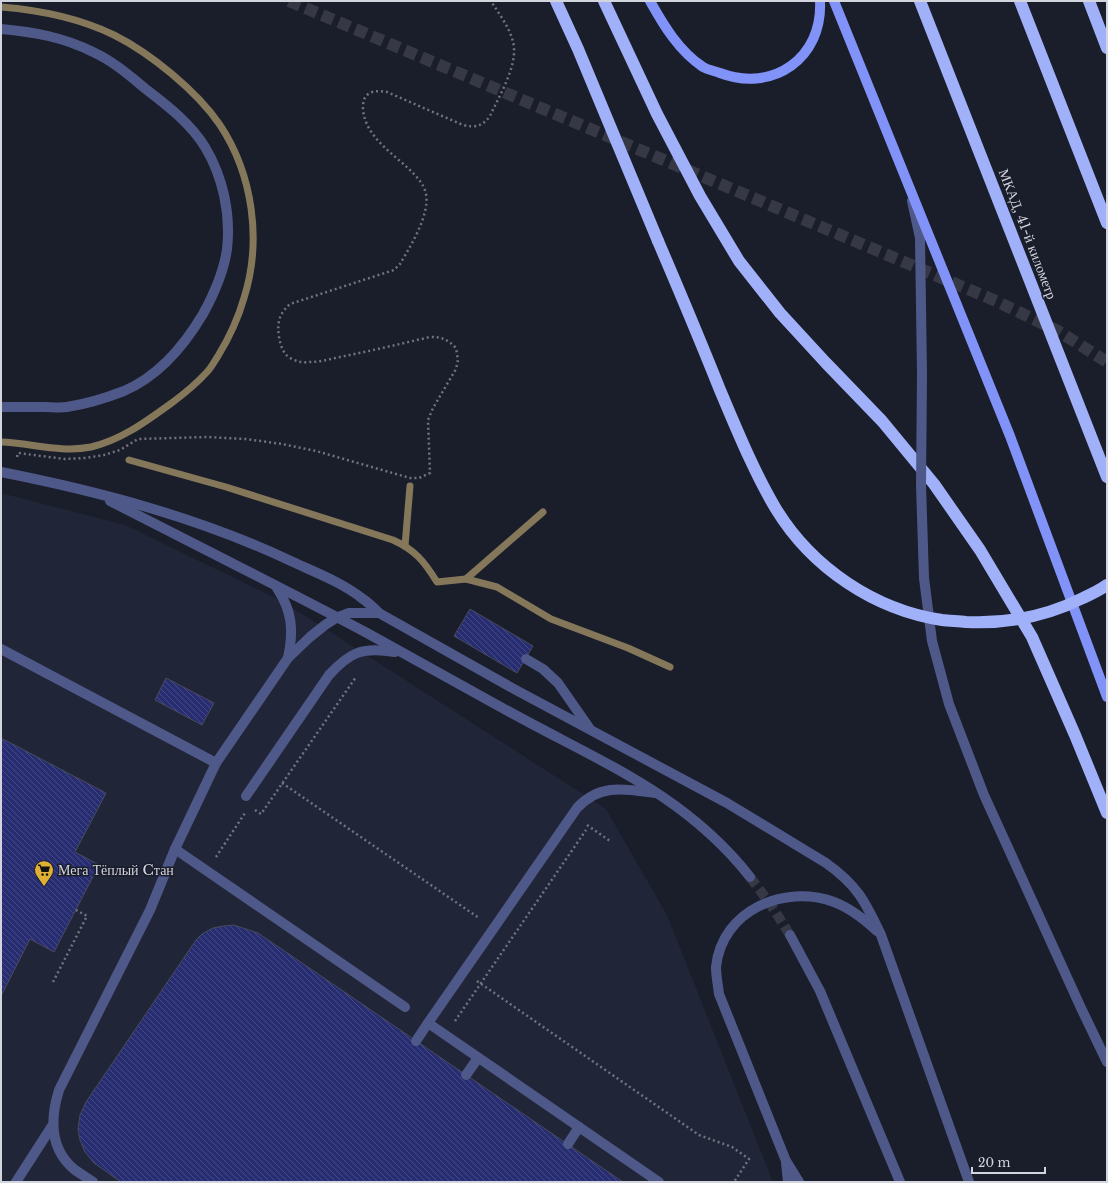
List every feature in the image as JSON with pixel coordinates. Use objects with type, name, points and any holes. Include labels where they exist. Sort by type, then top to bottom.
[{"type":"highway","points":[[556,1],[578,49],[746,451],[776,510],[801,543],[831,571],[865,594],[903,611],[943,620],[984,623],[1025,619],[1064,607],[1107,585]]},
{"type":"highway","points":[[604,1],[661,121],[700,196],[739,261],[780,313],[892,432],[934,484],[980,550],[1032,637],[1107,813]]},
{"type":"highway","name":"МКАД, 41-й километр","points":[[920,1],[1107,477]]},
{"type":"highway","points":[[1020,1],[1107,223]]},
{"type":"highway","points":[[1089,1],[1107,48]]},
{"type":"main road","points":[[650,1],[663,24],[681,48],[704,67],[731,77],[753,80],[775,74],[793,65],[804,54],[811,44],[818,27],[821,14],[820,1]]},
{"type":"main road","points":[[834,1],[1010,436],[1107,697]]},
{"type":"street","points":[[1,29],[29,31],[56,38],[94,52],[122,70],[167,106],[189,126],[205,146],[216,169],[225,196],[227,223],[224,261],[221,273],[209,302],[194,328],[176,354],[153,374],[125,390],[99,399],[66,407],[1,407]]},
{"type":"street","points":[[908,184],[920,238],[922,374],[921,486],[924,578],[932,641],[949,704],[984,795],[1107,1062]]},
{"type":"street","points":[[3,472],[67,485],[164,511],[269,550],[342,585],[363,598],[379,613],[727,803],[831,866],[856,889],[868,908],[881,935],[969,1182]]},
{"type":"street","points":[[92,492],[276,586],[530,724],[609,764],[658,793],[688,814],[714,837],[750,877]]},
{"type":"street","points":[[276,586],[285,600],[290,614],[292,642],[288,658]]},
{"type":"street","points":[[93,1182],[74,1169],[59,1149],[52,1126],[53,1114],[59,1090],[150,910],[175,849],[216,763],[288,658],[325,625],[336,618],[350,613],[379,613]]},
{"type":"street","points":[[1,649],[216,763]]},
{"type":"street","points":[[246,796],[329,675],[339,664],[348,657],[369,650],[383,650],[401,653]]},
{"type":"street","points":[[526,659],[543,669],[555,679],[592,730]]},
{"type":"street","points":[[416,1041],[582,802],[593,795],[609,790],[619,789],[658,793]]},
{"type":"street","points":[[175,849],[405,1007]]},
{"type":"street","points":[[799,1182],[786,1161],[719,994],[716,967],[720,951],[726,938],[736,923],[746,914],[763,904],[784,897],[801,896],[819,898],[834,902],[849,909],[865,920],[881,935]]},
{"type":"street","points":[[790,935],[820,991],[900,1182]]},
{"type":"street","points":[[428,1023],[659,1182]]},
{"type":"street","points":[[466,1075],[478,1058]]},
{"type":"street","points":[[16,1182],[52,1126]]},
{"type":"street","points":[[568,1144],[579,1127]]},
{"type":"street","points":[[786,1161],[788,1182]]},
{"type":"street","points":[[892,1163],[896,1182]]},
{"type":"path","points":[[3,472],[16,462],[18,453],[65,459],[85,458],[104,455],[120,450],[138,439],[207,437],[246,439],[282,444],[316,451],[410,478],[419,478],[430,473],[428,420],[433,408],[456,369],[458,360],[456,348],[449,341],[439,336],[430,336],[360,353],[311,362],[300,362],[291,359],[285,354],[281,347],[278,330],[280,316],[283,310],[290,304],[394,270],[400,264],[423,218],[426,206],[426,196],[424,187],[418,177],[375,138],[369,129],[364,118],[363,103],[365,97],[370,92],[387,92],[463,125],[472,127],[479,126],[486,122],[513,64],[515,55],[510,33],[491,1]]},
{"type":"path","points":[[282,783],[479,918]]},
{"type":"path","points":[[446,1035],[588,826]]},
{"type":"path","points":[[53,982],[87,916],[76,910]]},
{"type":"path","points":[[464,972],[699,1135],[732,1147],[749,1159],[734,1182]]},
{"type":"shaded area","points":[[1,493],[125,525],[282,601],[606,809],[667,915],[773,1182],[1,1182]]},
{"type":"building","points":[[470,609],[533,646],[517,673],[454,636]]},
{"type":"building","points":[[166,678],[214,703],[202,725],[155,700]]},
{"type":"building","name":"Мега Тёплый Cтан","points":[[1,738],[106,793],[75,852],[99,865],[54,952],[30,939],[1,996]]},
{"type":"building","points":[[234,925],[258,933],[623,1182],[121,1182],[94,1163],[85,1152],[80,1140],[78,1129],[80,1115],[86,1102],[196,940],[202,934],[213,928]]},
{"type":"waterway","points":[[1,7],[30,10],[73,19],[101,29],[143,52],[186,86],[210,112],[220,125],[231,144],[247,187],[253,231],[249,276],[242,306],[236,321],[226,342],[211,367],[203,376],[173,402],[134,429],[113,440],[91,447],[68,449],[1,442]]},
{"type":"waterway","points":[[129,460],[226,487],[393,540],[413,552],[428,568],[437,582],[466,579],[497,587],[551,619],[628,648],[670,667]]},
{"type":"waterway","points":[[405,546],[410,486]]},
{"type":"waterway","points":[[466,579],[543,512]]},
{"type":"tunnel","points":[[289,1],[996,301],[1058,331],[1107,362]]},
{"type":"tunnel","points":[[750,877],[771,905],[790,935]]},
{"type":"place","name":"Мега Тёплый Cтан","points":[[44,887]]}]
